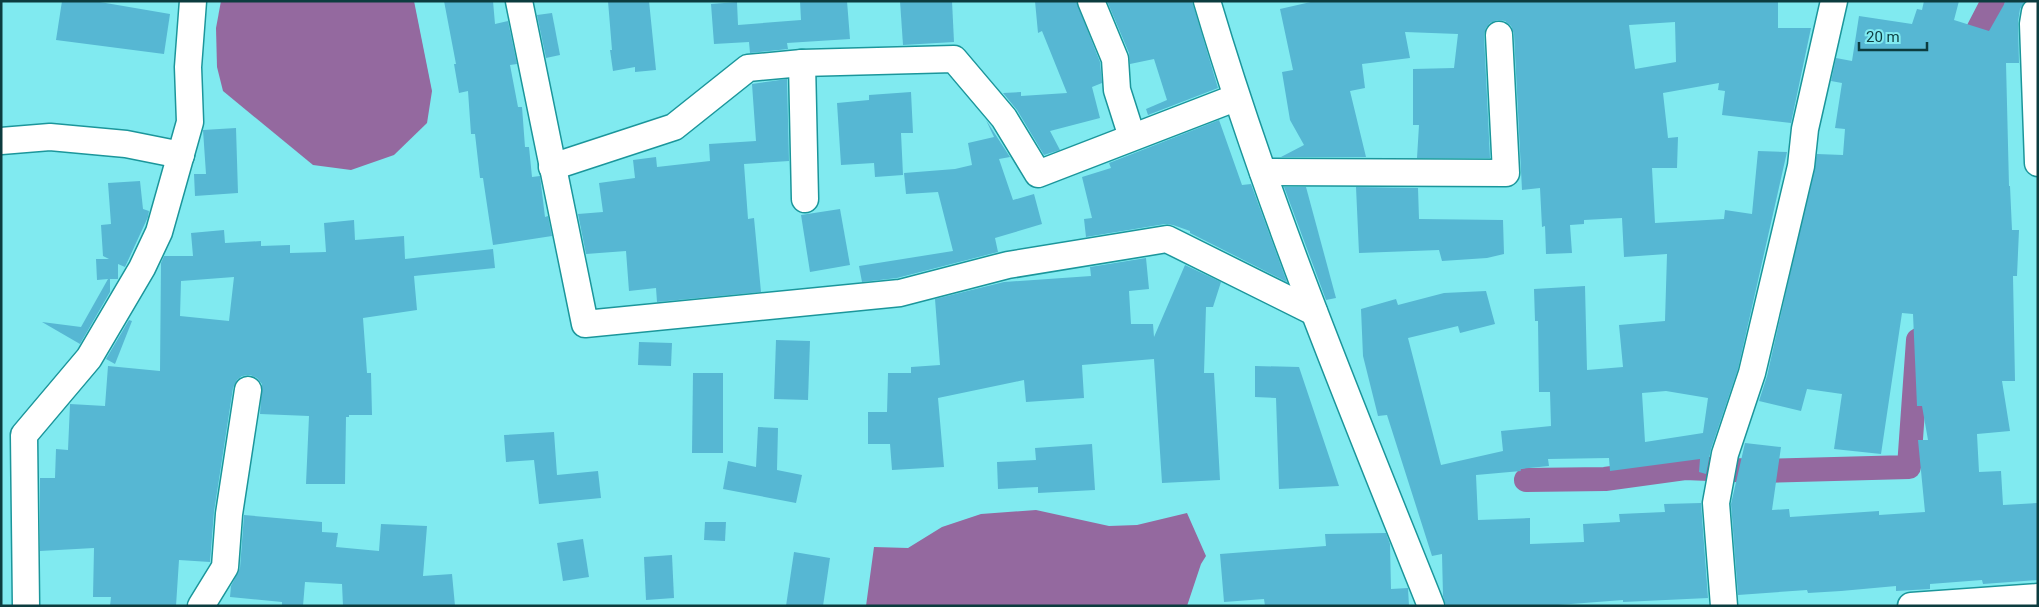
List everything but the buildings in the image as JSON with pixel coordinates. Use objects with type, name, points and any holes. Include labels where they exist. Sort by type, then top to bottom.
[{"type":"street","points":[[26,606],[24,435],[89,358],[142,268],[159,232],[190,122],[188,67],[193,1]]},
{"type":"street","points":[[518,1],[585,324],[900,293],[1008,265],[1168,239],[1314,312]]},
{"type":"street","points":[[1091,1],[1115,60],[1117,90],[1132,137]]},
{"type":"street","points":[[1206,1],[1235,98],[1314,312],[1431,606]]},
{"type":"street","points":[[1724,606],[1716,503],[1725,454],[1752,373],[1801,166],[1805,129],[1834,1]]},
{"type":"street","points":[[2038,10],[2034,12],[2033,24],[2038,163]]},
{"type":"street","points":[[1262,172],[1506,174],[1499,35]]},
{"type":"street","points":[[552,167],[674,127],[748,68],[802,63],[954,59],[1004,118],[1038,174],[1235,98]]},
{"type":"street","points":[[802,63],[805,199]]},
{"type":"street","points":[[1,141],[50,138],[126,144],[181,155]]},
{"type":"street","points":[[201,606],[225,567],[229,514],[248,390]]},
{"type":"street","points":[[1911,606],[2038,597]]},
{"type":"shaded area","points":[[221,1],[414,1],[432,91],[427,123],[394,155],[351,170],[313,165],[223,91],[217,67],[216,28]]},
{"type":"shaded area","points":[[1036,510],[1109,526],[1137,525],[1187,513],[1206,556],[1201,564],[1187,606],[866,606],[874,547],[908,548],[942,527],[981,514]]},
{"type":"waterway","points":[[1964,57],[1993,1]]},
{"type":"waterway","points":[[1526,480],[1605,479],[1685,468],[1758,471],[1909,467],[1918,340]]}]
